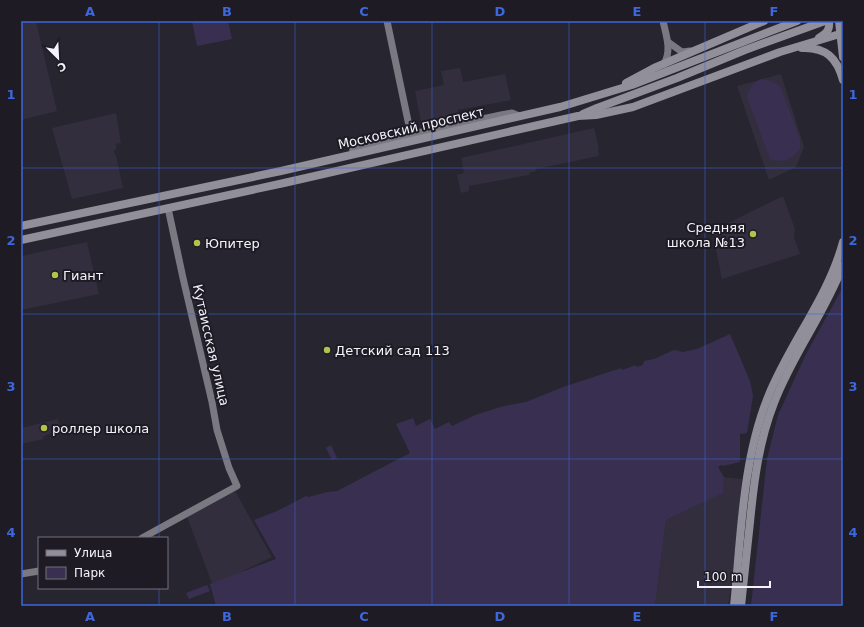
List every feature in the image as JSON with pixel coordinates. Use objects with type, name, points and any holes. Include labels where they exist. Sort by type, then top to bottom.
[{"type":"main road","points":[[613,91],[633,79],[692,51],[764,21]]},
{"type":"main road","name":"Московский проспект","points":[[21,226],[281,171],[413,136],[560,107],[613,91],[797,21]]},
{"type":"main road","points":[[810,43],[827,32],[830,21]]},
{"type":"main road","points":[[839,21],[842,34],[843,57]]},
{"type":"main road","points":[[578,116],[745,50],[822,22]]},
{"type":"main road","points":[[578,116],[596,115],[633,107],[791,48],[842,34]]},
{"type":"main road","points":[[791,48],[817,49],[829,55],[836,63],[843,80]]},
{"type":"main road","name":"Московский проспект","points":[[21,240],[284,183],[578,116]]},
{"type":"main road","points":[[281,171],[284,183]]},
{"type":"main road","points":[[734,606],[747,478],[759,423],[767,399],[779,372],[829,279],[843,242]]},
{"type":"main road","points":[[741,606],[755,479],[764,431],[782,382],[826,302],[843,265]]},
{"type":"street","points":[[353,151],[400,136],[413,136],[408,121],[387,21]]},
{"type":"street","points":[[662,21],[668,42],[667,56],[664,64]]},
{"type":"street","points":[[668,42],[682,52],[692,51]]},
{"type":"street","points":[[400,136],[404,132],[408,121]]},
{"type":"street","name":"Кутаисская улица","points":[[144,537],[237,486],[229,468],[217,430],[168,208]]},
{"type":"street","points":[[21,574],[38,571]]},
{"type":"shaded area","points":[[21,21],[36,21],[57,111],[21,120]]},
{"type":"shaded area","points":[[460,68],[463,82],[505,74],[511,100],[458,110],[460,119],[422,127],[415,91],[444,85],[441,71]]},
{"type":"shaded area","points":[[781,74],[804,147],[796,167],[769,180],[737,86]]},
{"type":"shaded area","points":[[116,113],[121,143],[116,144],[116,149],[114,151],[115,155],[117,154],[123,188],[72,199],[52,128]]},
{"type":"shaded area","points":[[594,128],[599,148],[599,156],[536,169],[536,171],[529,173],[529,175],[469,186],[469,191],[461,193],[457,175],[464,173],[461,158]]},
{"type":"shaded area","name":"Средняя школа №13","points":[[783,196],[795,229],[794,237],[800,254],[722,279],[712,231]]},
{"type":"shaded area","name":"Гиант","points":[[87,242],[99,294],[21,310],[21,256]]},
{"type":"shaded area","points":[[58,419],[61,431],[48,434],[43,437],[44,439],[21,444],[21,428]]},
{"type":"shaded area","points":[[724,477],[742,479],[728,606],[655,606],[666,520],[722,493]]},
{"type":"shaded area","points":[[235,491],[272,557],[213,586],[187,517]]},
{"type":"green space","points":[[192,21],[228,21],[232,39],[197,46]]},
{"type":"green space","points":[[761,79],[771,81],[780,86],[800,139],[800,149],[787,160],[780,161],[770,159],[747,97],[752,86]]},
{"type":"green space","points":[[843,287],[843,606],[751,606],[767,459],[778,415],[806,354]]},
{"type":"green space","points":[[730,334],[750,381],[753,396],[747,433],[740,434],[740,462],[723,466],[721,465],[718,467],[724,477],[723,493],[666,520],[655,606],[216,606],[210,584],[276,559],[254,520],[277,511],[306,496],[308,497],[337,491],[410,453],[396,424],[413,418],[416,426],[430,419],[435,429],[449,422],[452,426],[475,415],[504,406],[526,402],[563,387],[621,368],[622,370],[636,365],[636,367],[643,365],[644,361],[654,359],[674,350],[683,352],[697,349]]},
{"type":"green space","points":[[331,445],[337,458],[332,460],[326,448]]},
{"type":"green space","points":[[207,585],[210,591],[189,599],[186,593]]},
{"type":"place","name":"Средняя школа №13","points":[[753,234]]},
{"type":"place","name":"Юпитер","points":[[197,243]]},
{"type":"place","name":"Гиант","points":[[55,275]]},
{"type":"place","name":"Детский сад 113","points":[[327,350]]},
{"type":"place","name":"роллер школа","points":[[44,428]]}]
